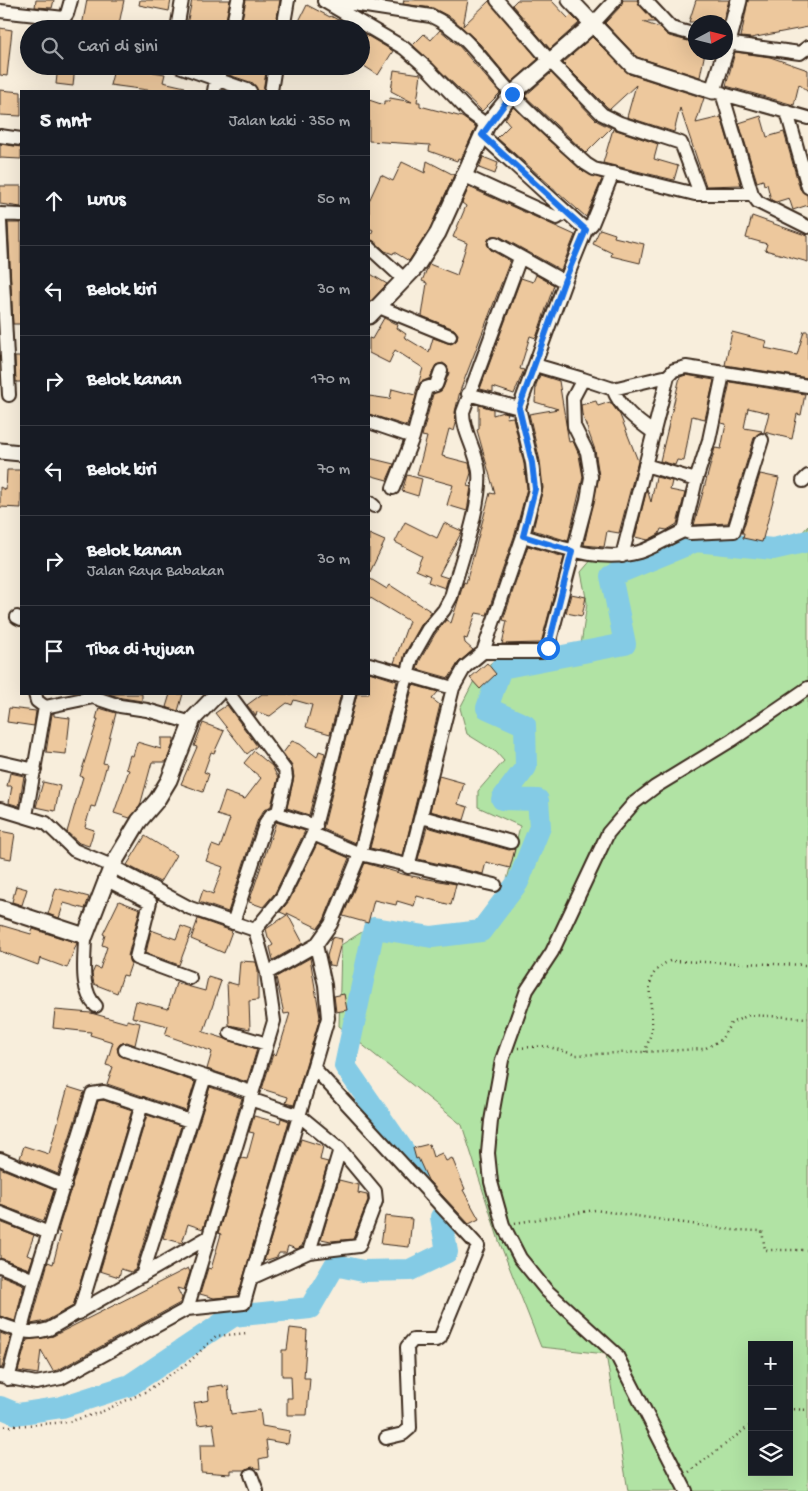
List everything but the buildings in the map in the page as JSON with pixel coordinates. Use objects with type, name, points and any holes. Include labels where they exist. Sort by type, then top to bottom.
[{"type":"street","points":[[0,11],[64,18],[71,0]]},
{"type":"street","points":[[179,20],[182,0]]},
{"type":"street","points":[[234,20],[238,0]]},
{"type":"street","points":[[284,20],[288,0]]},
{"type":"street","points":[[322,0],[356,20]]},
{"type":"street","points":[[328,0],[431,16],[442,21],[460,35],[512,94],[586,164],[614,174],[695,194],[752,194]]},
{"type":"street","points":[[497,0],[549,60],[602,114],[620,123],[681,143],[698,188],[695,194]]},
{"type":"street","points":[[570,0],[592,25],[632,64],[718,92],[808,118]]},
{"type":"street","points":[[450,336],[374,312],[405,280],[438,233],[484,130],[512,94],[549,60],[592,25],[615,0]]},
{"type":"street","points":[[645,0],[671,28],[688,33]]},
{"type":"street","points":[[733,22],[739,0]]},
{"type":"street","points":[[370,28],[404,48],[428,69],[565,213],[586,230]]},
{"type":"street","points":[[733,48],[800,53],[808,47]]},
{"type":"street","points":[[724,60],[718,92],[752,194],[758,202],[808,227]]},
{"type":"street","points":[[195,75],[215,86],[243,90]]},
{"type":"street","points":[[271,90],[274,75]]},
{"type":"street","points":[[787,112],[808,187]]},
{"type":"street","points":[[0,136],[20,139]]},
{"type":"street","points":[[408,867],[453,688],[465,667],[483,652],[523,536],[535,489],[532,463],[519,408],[564,282],[586,230],[592,224],[614,174]]},
{"type":"street","points":[[465,176],[557,218],[565,213]]},
{"type":"street","points":[[0,214],[20,215]]},
{"type":"street","points":[[0,222],[10,395]]},
{"type":"street","points":[[495,243],[564,282]]},
{"type":"street","points":[[370,248],[405,280]]},
{"type":"street","points":[[267,973],[316,945],[331,924],[360,854],[412,657],[428,629],[444,610],[451,597],[479,490],[476,453],[463,420],[468,394],[520,258]]},
{"type":"street","points":[[535,365],[613,389],[668,376]]},
{"type":"street","points":[[622,556],[668,376],[674,370],[686,367],[808,386]]},
{"type":"street","points":[[394,488],[413,437],[426,388],[436,385],[441,371]]},
{"type":"street","points":[[523,536],[572,551],[596,556],[622,556],[661,544],[684,531],[696,480],[709,440],[723,374]]},
{"type":"street","points":[[483,652],[546,650],[572,551],[588,500],[591,477],[587,452],[574,426],[573,398],[583,379]]},
{"type":"street","points":[[613,389],[625,410],[654,433]]},
{"type":"street","points":[[468,394],[519,408]]},
{"type":"street","points":[[370,422],[413,437]]},
{"type":"street","points":[[684,531],[690,533],[734,530],[762,440]]},
{"type":"street","points":[[0,451],[20,453]]},
{"type":"street","points":[[645,465],[696,480]]},
{"type":"street","points":[[370,664],[453,688]]},
{"type":"street","points":[[683,1485],[616,1354],[546,1290],[520,1258],[504,1225],[492,1182],[488,1152],[491,1121],[506,1049],[527,990],[552,952],[604,842],[615,825],[634,803],[655,787],[732,740],[808,688]]},
{"type":"street","points":[[36,695],[37,702],[45,707],[93,697],[120,706],[147,710],[192,723]]},
{"type":"street","points":[[96,1006],[90,1000],[85,988],[85,936],[108,873],[138,821],[157,800],[169,780],[192,723],[217,695]]},
{"type":"street","points":[[230,695],[285,770],[286,778],[278,812]]},
{"type":"street","points":[[255,930],[282,896],[315,830],[349,695]]},
{"type":"street","points":[[26,816],[45,707]]},
{"type":"street","points":[[0,762],[35,770]]},
{"type":"street","points":[[0,809],[46,823],[74,850],[150,902],[136,957],[190,978]]},
{"type":"street","points":[[278,812],[360,854],[408,867],[495,885]]},
{"type":"street","points":[[233,923],[266,822],[271,815],[278,812]]},
{"type":"street","points":[[422,817],[511,842]]},
{"type":"street","points":[[108,873],[190,908],[255,930]]},
{"type":"street","points":[[0,908],[85,936]]},
{"type":"street","points":[[187,1308],[274,1021],[267,973],[255,930]]},
{"type":"street","points":[[190,1121],[104,1092],[92,1094],[65,1186],[34,1280],[21,1332],[4,1378],[36,1383],[60,1378],[187,1308],[244,1303],[328,1018],[325,985],[316,945]]},
{"type":"street","points":[[230,1033],[267,1044]]},
{"type":"street","points":[[125,1050],[205,1077],[300,1116],[340,1149],[375,1191],[376,1201],[359,1246],[309,1252],[251,1278]]},
{"type":"street","points":[[314,1068],[478,1246],[440,1338],[436,1340],[413,1340],[407,1347],[410,1428],[403,1434],[386,1438]]},
{"type":"street","points":[[142,1276],[205,1077]]},
{"type":"street","points":[[79,1313],[142,1104]]},
{"type":"street","points":[[309,1252],[340,1149]]},
{"type":"street","points":[[0,1159],[65,1186]]},
{"type":"street","points":[[0,1213],[49,1233]]},
{"type":"street","points":[[0,1324],[21,1332],[36,1333],[48,1329],[79,1313],[207,1238]]},
{"type":"street","points":[[0,1266],[34,1280]]},
{"type":"street","points":[[251,1475],[257,1491]]},
{"type":"path","points":[[645,1052],[652,1027],[650,981],[658,966],[670,961],[808,964]]},
{"type":"path","points":[[506,1049],[546,1046],[576,1055],[704,1049],[721,1040],[731,1023],[749,1014],[808,1018]]},
{"type":"path","points":[[504,1225],[595,1210],[724,1228],[762,1231],[765,1250],[808,1250]]},
{"type":"path","points":[[0,1427],[68,1422],[101,1412],[147,1391],[190,1361],[216,1336],[248,1333]]},
{"type":"path","points":[[793,1409],[808,1410]]},
{"type":"path","points":[[683,1485],[748,1428]]},
{"type":"green space","points":[[808,526],[808,1491],[628,1491],[606,1354],[541,1347],[499,1241],[462,1125],[339,1026],[341,945],[378,922],[418,928],[472,926],[507,880],[520,826],[478,807],[478,791],[504,761],[496,752],[467,734],[460,708],[476,677],[492,662],[580,652],[587,603],[581,572],[593,558],[639,558],[706,529],[759,541],[800,535]]},
{"type":"waterway","points":[[417,1170],[345,1066],[374,928],[432,937],[481,931],[518,882],[540,827],[538,800],[502,799],[526,767],[525,725],[487,708],[501,668],[625,644],[611,576],[696,541],[773,549],[808,541]]},
{"type":"waterway","points":[[0,1407],[17,1414],[62,1407],[130,1385],[233,1316],[310,1308],[335,1265],[363,1271],[410,1270],[447,1252],[441,1217]]},
{"type":"route","points":[[512,94],[482,135],[565,213],[586,230],[564,282],[519,408],[532,463],[535,489],[523,536],[572,551],[548,648]]}]
